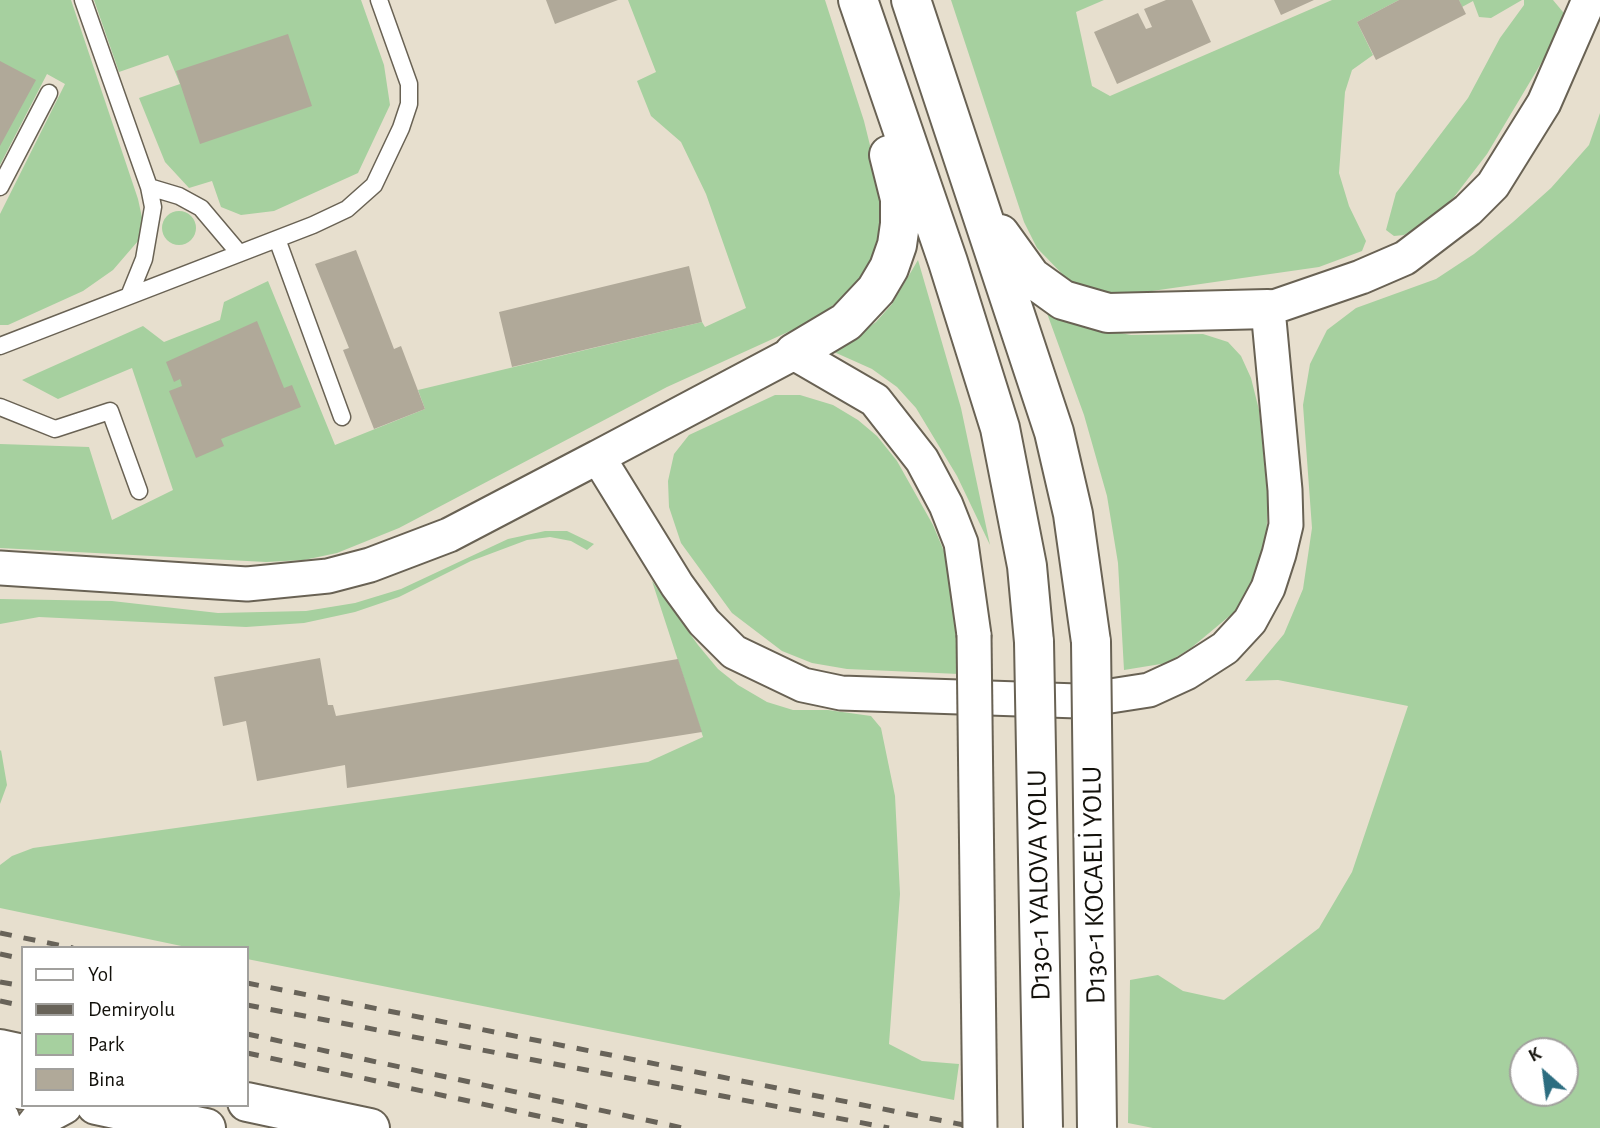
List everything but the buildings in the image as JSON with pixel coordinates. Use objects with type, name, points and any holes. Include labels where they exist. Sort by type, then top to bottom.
[{"type":"main road","points":[[794,353],[846,322],[863,306],[889,268],[897,245],[900,200],[855,0]]},
{"type":"main road","name":"D130-1 YALOVA YOLU","points":[[855,0],[948,262],[1000,428],[1027,566],[1034,642],[1043,1128]]},
{"type":"main road","points":[[911,0],[957,144],[1004,241],[1031,277],[1063,300],[1108,313],[1268,309]]},
{"type":"main road","name":"D130-1 KOCAELİ YOLU","points":[[957,144],[1064,470],[1087,594],[1091,642],[1097,1128]]},
{"type":"main road","points":[[0,1049],[21,1054]]},
{"type":"main road","points":[[0,1085],[21,1090]]},
{"type":"main road","points":[[248,1102],[370,1128]]},
{"type":"main road","points":[[34,1128],[44,1115],[59,1107]]},
{"type":"main road","points":[[106,1107],[206,1128]]},
{"type":"main road","points":[[0,1119],[3,1128]]},
{"type":"street","points":[[598,457],[677,585],[704,622],[734,652],[803,685],[841,693],[1078,701],[1149,690],[1186,673],[1225,648],[1250,621],[1268,588],[1286,525],[1286,491],[1268,309],[1361,278],[1405,258],[1468,210],[1493,185],[1544,103],[1589,0]]},
{"type":"street","points":[[0,568],[247,584],[328,576],[370,565],[449,535],[794,353],[875,400],[922,460],[946,505],[961,543],[974,635],[980,1128]]},
{"type":"lane","points":[[83,0],[149,187],[153,208],[144,259],[129,296]]},
{"type":"lane","points":[[0,346],[277,239],[347,209],[374,185],[401,128],[409,104],[409,83],[379,0]]},
{"type":"lane","points":[[0,187],[49,93]]},
{"type":"lane","points":[[149,187],[179,196],[201,208],[239,253]]},
{"type":"lane","points":[[277,239],[342,417]]},
{"type":"lane","points":[[0,407],[55,429],[110,411],[139,491]]},
{"type":"green space","points":[[0,0],[71,0],[138,199],[143,222],[138,241],[113,270],[83,291],[8,325],[0,325],[0,214],[65,84],[47,74],[0,165]]},
{"type":"green space","points":[[94,0],[361,0],[384,65],[390,105],[358,173],[274,211],[241,215],[221,207],[212,181],[189,188],[165,162],[139,98],[180,84],[168,55],[119,72]]},
{"type":"green space","points":[[628,0],[825,0],[864,121],[881,190],[882,220],[868,271],[843,298],[810,322],[667,387],[399,528],[337,553],[304,560],[266,562],[0,548],[0,444],[89,447],[112,520],[173,490],[132,368],[58,399],[22,380],[143,326],[164,342],[220,320],[224,302],[268,281],[335,445],[425,409],[418,390],[702,322],[705,327],[746,308],[706,194],[681,142],[651,116],[637,81],[656,72]]},
{"type":"green space","points":[[951,0],[1104,0],[1076,12],[1092,86],[1110,96],[1332,0],[1399,0],[1357,22],[1373,55],[1352,70],[1345,92],[1339,173],[1349,206],[1366,241],[1362,251],[1319,267],[1138,293],[1099,295],[1073,285],[1037,248],[1024,222]]},
{"type":"green space","points":[[1459,0],[1522,0],[1491,18],[1479,17],[1473,1],[1462,7]]},
{"type":"green space","points":[[1524,0],[1553,0],[1568,18],[1487,154],[1454,197],[1430,219],[1404,235],[1394,236],[1386,230],[1396,193],[1468,98],[1500,38],[1524,5]]},
{"type":"green space","points":[[1600,113],[1600,1128],[1153,1128],[1128,1123],[1130,980],[1158,975],[1183,991],[1224,1000],[1319,928],[1352,872],[1408,706],[1278,680],[1245,681],[1284,634],[1303,589],[1312,528],[1303,405],[1310,364],[1327,330],[1356,308],[1436,279],[1474,254],[1551,188],[1589,145]]},
{"type":"green space","points":[[179,211],[191,216],[196,228],[191,240],[179,245],[167,240],[162,228],[167,216]]},
{"type":"green space","points":[[918,260],[961,408],[990,545],[957,476],[916,408],[897,387],[872,369],[834,352],[876,322],[892,304]]},
{"type":"green space","points":[[1044,305],[1098,329],[1131,335],[1203,334],[1228,342],[1241,356],[1251,378],[1259,410],[1268,501],[1265,561],[1238,609],[1191,648],[1167,663],[1124,670],[1118,563],[1107,496],[1084,415]]},
{"type":"green space","points":[[775,395],[800,395],[833,405],[858,420],[877,436],[897,461],[933,525],[946,556],[956,611],[959,674],[847,669],[812,663],[782,651],[732,613],[681,543],[669,507],[668,481],[674,454],[689,435]]},
{"type":"green space","points":[[545,531],[567,531],[594,544],[587,550],[571,541],[550,537],[527,540],[471,561],[399,597],[355,612],[304,623],[246,627],[39,617],[0,624],[0,599],[112,601],[218,613],[306,611],[355,603],[401,589],[508,539]]},
{"type":"green space","points":[[652,581],[698,645],[718,669],[738,685],[767,702],[793,710],[828,710],[871,716],[881,728],[895,796],[900,894],[889,1044],[922,1061],[959,1064],[954,1100],[248,959],[248,946],[181,946],[0,908],[0,865],[12,856],[33,848],[648,762],[703,737]]},
{"type":"green space","points":[[0,751],[7,785],[0,804]]},
{"type":"railway","points":[[0,933],[63,946]]},
{"type":"railway","points":[[0,954],[21,959]]},
{"type":"railway","points":[[0,982],[21,986]]},
{"type":"railway","points":[[248,983],[979,1128]]},
{"type":"railway","points":[[0,1001],[21,1006]]},
{"type":"railway","points":[[248,1005],[889,1128]]},
{"type":"railway","points":[[248,1034],[683,1128]]},
{"type":"railway","points":[[248,1053],[593,1128]]}]
